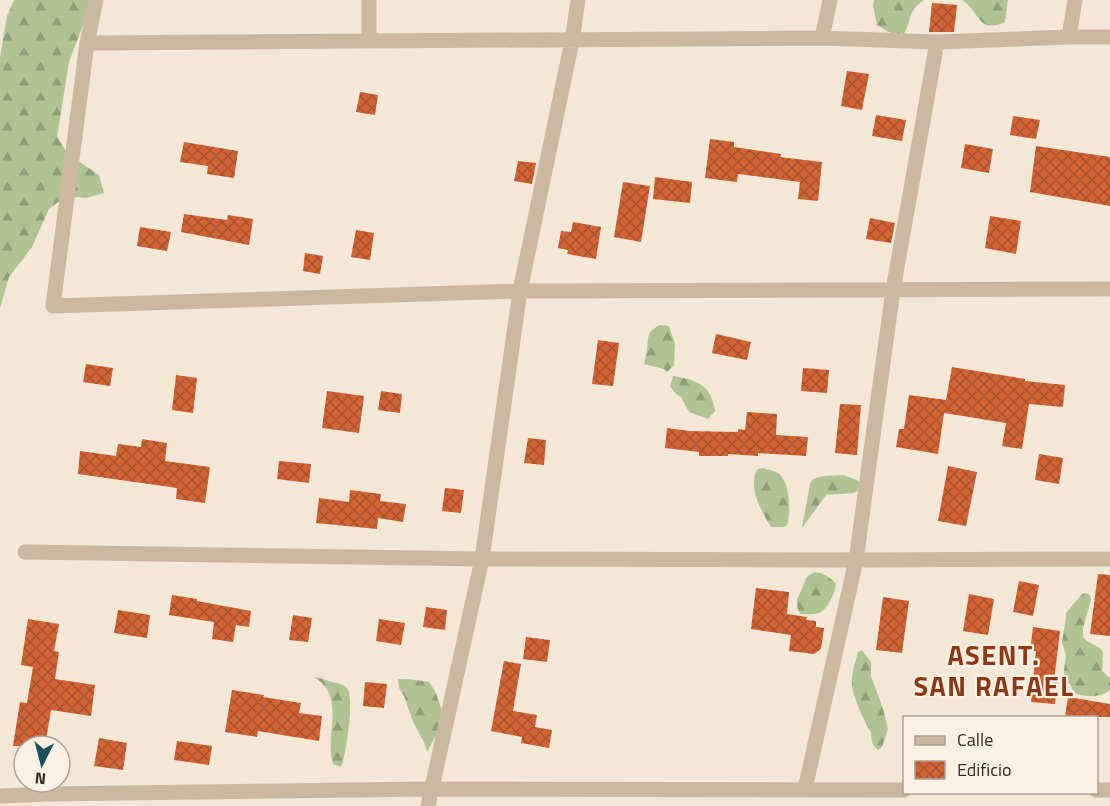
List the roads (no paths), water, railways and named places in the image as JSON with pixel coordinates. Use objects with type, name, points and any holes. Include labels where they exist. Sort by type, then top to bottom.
[{"type":"street","points":[[96,0],[87,43],[53,306],[520,291],[1110,289]]},
{"type":"street","points":[[369,0],[369,40]]},
{"type":"street","points":[[428,806],[482,559],[520,291],[572,40],[578,0]]},
{"type":"street","points":[[822,38],[830,0]]},
{"type":"street","points":[[1069,37],[1075,0]]},
{"type":"street","points":[[87,43],[822,38],[937,42],[1110,37]]},
{"type":"street","points":[[805,789],[856,560],[893,290],[937,42]]},
{"type":"street","points":[[25,552],[482,559],[1110,559]]},
{"type":"street","points":[[0,796],[431,789],[903,790]]},
{"type":"district","name":"ASENT. SAN RAFAEL","points":[[994,670]]}]
